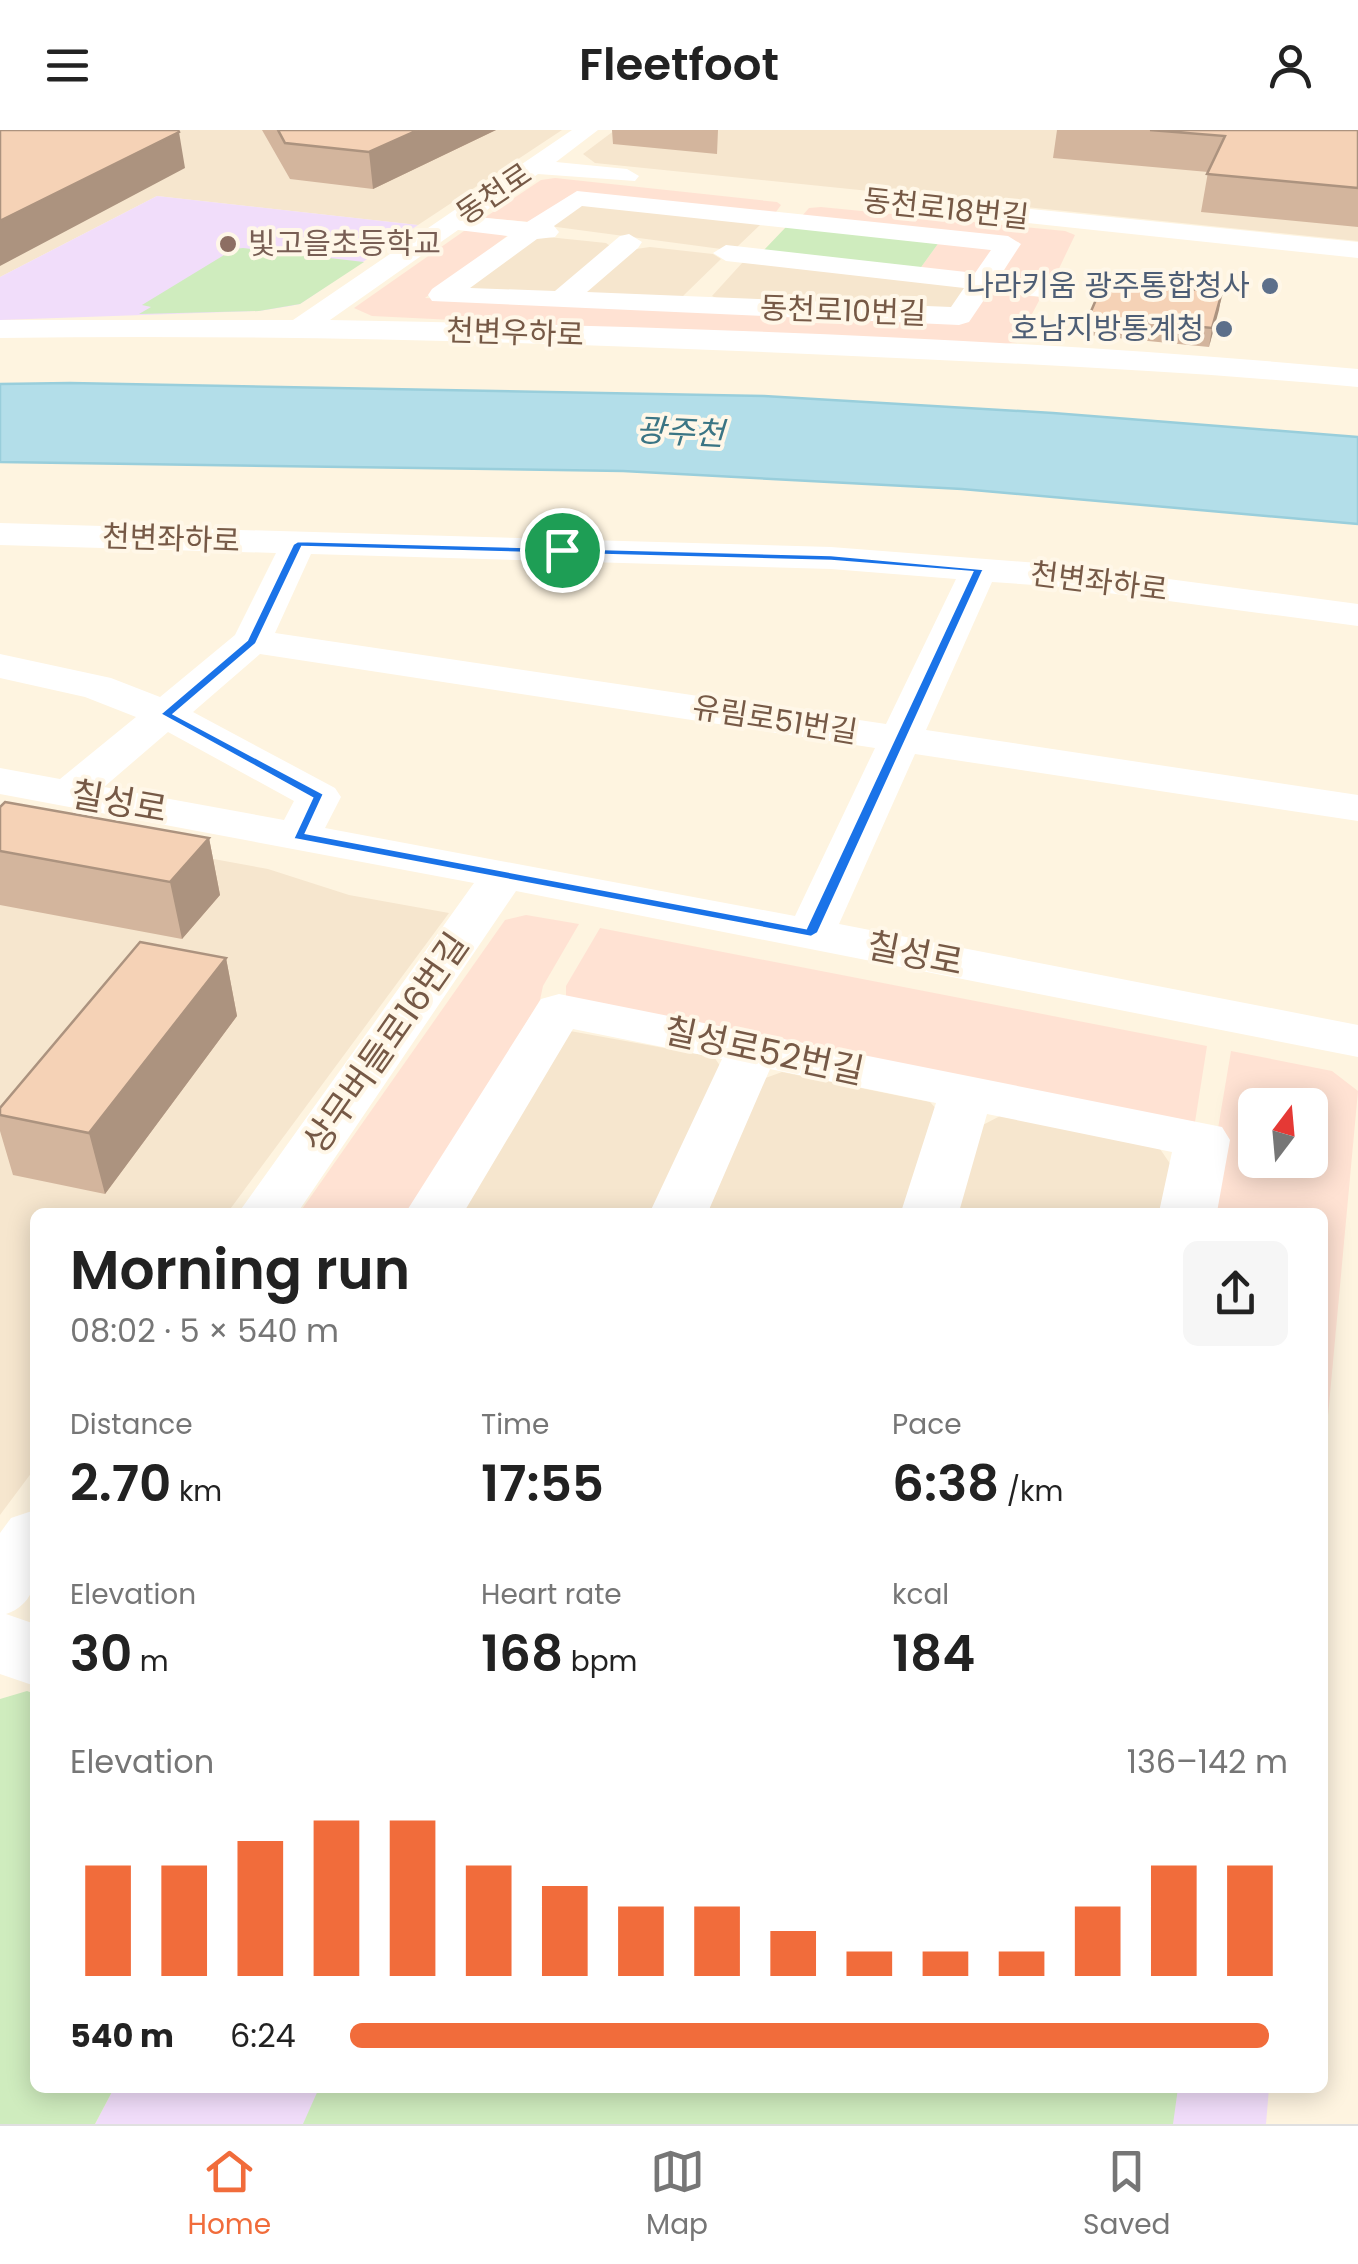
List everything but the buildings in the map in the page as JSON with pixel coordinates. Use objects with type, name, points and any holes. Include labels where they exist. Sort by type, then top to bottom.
[{"type":"street","name":"동천로","points":[[303,326],[587,130]]},
{"type":"street","points":[[535,167],[652,179]]},
{"type":"street","name":"동천로10번길","points":[[687,305],[808,195]]},
{"type":"street","name":"동천로10번길","points":[[578,198],[1008,244],[958,316],[442,295],[528,230],[578,198]]},
{"type":"street","name":"동천로18번길","points":[[942,208],[1079,258],[1358,250]]},
{"type":"street","points":[[452,222],[638,243],[562,300]]},
{"type":"street","name":"동천로10번길","points":[[704,250],[983,283],[1079,258]]},
{"type":"street","points":[[1030,354],[1079,258]]},
{"type":"street","name":"천변우하로","points":[[0,330],[303,326],[1030,354],[1358,378]]},
{"type":"street","name":"천변좌하로","points":[[0,534],[792,557],[1063,576],[1358,615]]},
{"type":"street","points":[[69,794],[252,641],[298,544]]},
{"type":"street","points":[[811,933],[979,569]]},
{"type":"street","name":"유림로51번길","points":[[252,641],[1358,808]]},
{"type":"street","points":[[0,666],[97,686],[166,714],[319,797],[298,836]]},
{"type":"street","name":"칠성로","points":[[0,781],[504,874],[1358,1041]]},
{"type":"street","name":"상무버들로16번길","points":[[271,1208],[504,874]]},
{"type":"street","name":"칠성로52번길","points":[[437,1208],[558,1010],[1202,1140],[1189,1208]]},
{"type":"street","points":[[681,1208],[753,1048]]},
{"type":"street","points":[[931,1208],[966,1092]]},
{"type":"street","points":[[0,1587],[30,1545]]},
{"type":"street","points":[[0,1643],[30,1652]]},
{"type":"shaded area","points":[[0,130],[562,130],[418,225],[157,196],[0,277]]},
{"type":"shaded area","points":[[615,130],[1358,130],[1358,241],[595,163],[583,154]]},
{"type":"shaded area","points":[[555,178],[781,205],[776,212],[757,214],[571,195],[530,222],[484,218],[541,180]]},
{"type":"shaded area","name":"빛고을초등학교","points":[[157,196],[418,225],[300,304],[259,311],[0,320],[0,277]]},
{"type":"shaded area","points":[[577,204],[761,224],[737,247],[721,249],[549,226]]},
{"type":"shaded area","points":[[809,208],[1075,235],[1053,281],[1011,280],[1001,276],[1019,242],[815,221],[802,216]]},
{"type":"shaded area","points":[[477,229],[507,236],[425,298],[967,320],[988,292],[1041,297],[1017,342],[995,346],[372,316],[354,308],[464,231]]},
{"type":"shaded area","points":[[548,237],[606,243],[613,248],[564,291],[476,293],[464,286],[526,239]]},
{"type":"shaded area","points":[[940,241],[992,250],[977,273],[919,270]]},
{"type":"shaded area","points":[[650,247],[713,254],[721,259],[683,296],[593,297],[583,290],[629,250]]},
{"type":"shaded area","points":[[743,262],[959,284],[969,290],[955,309],[727,303],[712,296]]},
{"type":"shaded area","points":[[0,820],[268,869],[349,895],[449,913],[231,1208],[30,1208],[30,1475],[0,1515]]},
{"type":"shaded area","points":[[526,915],[579,924],[543,986],[540,1000],[413,1208],[303,1208],[505,920]]},
{"type":"shaded area","points":[[600,928],[1207,1046],[1195,1122],[566,1002],[566,986]]},
{"type":"shaded area","points":[[570,1031],[714,1057],[723,1070],[659,1208],[457,1208],[552,1037]]},
{"type":"shaded area","points":[[1231,1051],[1332,1071],[1358,1091],[1328,1416],[1328,1208],[1205,1208]]},
{"type":"shaded area","points":[[782,1072],[930,1102],[940,1113],[910,1208],[707,1208],[760,1080]]},
{"type":"shaded area","points":[[1000,1116],[1158,1146],[1171,1165],[1164,1208],[955,1208],[979,1127]]},
{"type":"shaded area","points":[[111,2093],[1269,2093],[1266,2124],[95,2124]]},
{"type":"green space","points":[[786,227],[940,241],[919,270],[764,250]]},
{"type":"green space","points":[[234,249],[364,262],[300,304],[259,311],[139,314],[151,307],[142,305]]},
{"type":"green space","points":[[30,1692],[30,2093],[111,2093],[95,2124],[0,2124],[0,1699]]},
{"type":"green space","points":[[317,2093],[1177,2093],[1173,2124],[303,2124]]},
{"type":"water","name":"광주천","points":[[0,384],[764,396],[1358,437],[1358,524],[962,489],[623,471],[0,462]]},
{"type":"place","name":"빛고을초등학교","points":[[228,244]]},
{"type":"place","name":"나라키움 광주통합청사","points":[[1270,286]]},
{"type":"place","name":"호남지방통계청","points":[[1224,329]]},
{"type":"route","points":[[298,544],[562,550],[831,558],[979,569],[811,933],[298,836],[319,797],[166,714],[252,641],[298,544]]}]
